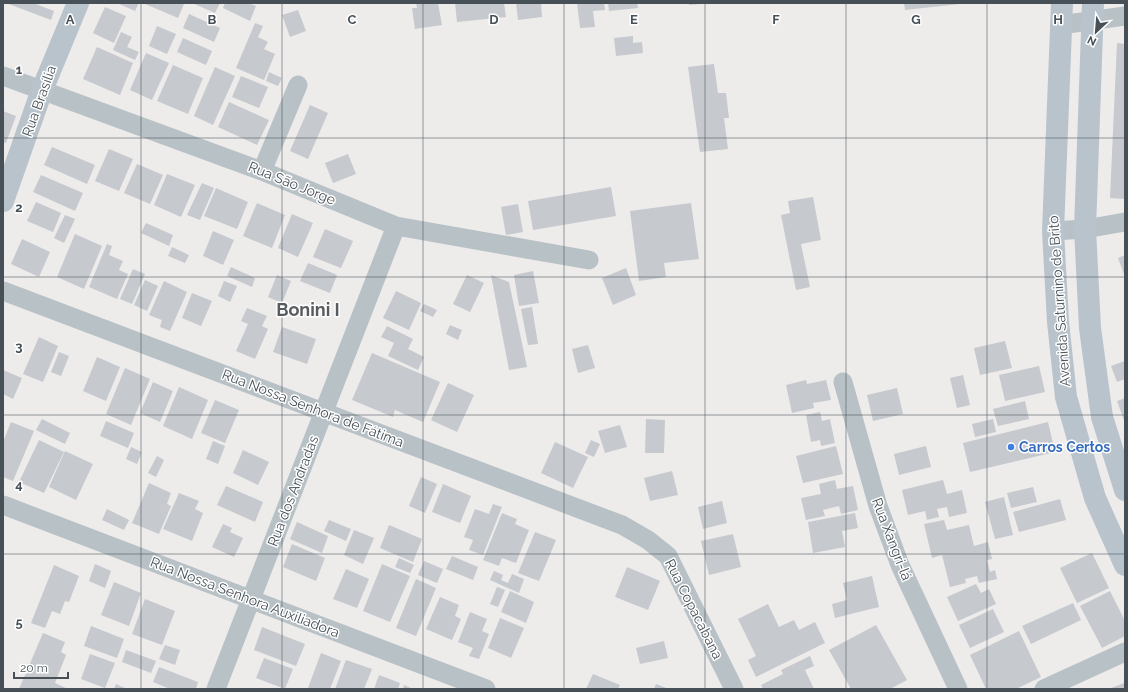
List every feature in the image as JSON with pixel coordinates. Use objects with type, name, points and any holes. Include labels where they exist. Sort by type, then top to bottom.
[{"type":"main road","name":"Rua Brasília","points":[[3,201],[42,90],[78,3]]},
{"type":"main road","name":"Avenida Saturnino de Brito","points":[[1062,3],[1053,231],[1058,322],[1066,397],[1095,498],[1125,565]]},
{"type":"main road","name":"Avenida Saturnino de Brito","points":[[1093,12],[1085,229],[1090,328],[1102,416],[1125,490]]},
{"type":"street","points":[[1060,25],[1093,12],[1125,16]]},
{"type":"street","name":"Rua São Jorge","points":[[3,76],[262,171],[396,226],[589,260]]},
{"type":"street","points":[[262,171],[298,84]]},
{"type":"street","points":[[1053,231],[1085,229],[1125,222]]},
{"type":"street","name":"Rua dos Andradas","points":[[216,689],[396,226]]},
{"type":"street","name":"Rua Nossa Senhora de Fátima","points":[[3,291],[622,525]]},
{"type":"street","name":"Rua Xangri-lá","points":[[843,382],[878,506],[900,565],[958,689]]},
{"type":"street","name":"Rua Nossa Senhora Auxiliadora","points":[[3,505],[486,689]]},
{"type":"street","name":"Rua Copacabana","points":[[622,525],[648,540],[668,556],[734,689]]},
{"type":"street","points":[[1044,689],[1125,652]]},
{"type":"building","points":[[6,3],[33,3],[54,11],[51,20]]},
{"type":"building","points":[[117,3],[139,3],[135,11]]},
{"type":"building","points":[[192,3],[220,3],[215,13]]},
{"type":"building","points":[[225,3],[248,3],[256,6],[250,21],[223,8]]},
{"type":"building","points":[[416,3],[438,3],[442,25],[415,29],[412,8],[417,8]]},
{"type":"building","points":[[455,3],[504,3],[506,17],[457,22]]},
{"type":"building","points":[[516,3],[541,3],[542,17],[518,20]]},
{"type":"building","points":[[577,3],[604,3],[605,10],[593,11],[595,27],[580,28]]},
{"type":"building","points":[[608,3],[637,3],[638,8],[609,11]]},
{"type":"building","points":[[689,3],[699,3],[700,4],[689,5]]},
{"type":"building","points":[[904,3],[960,3],[960,4],[905,10]]},
{"type":"building","points":[[145,4],[184,4],[178,18]]},
{"type":"building","points":[[105,7],[126,16],[114,43],[93,33]]},
{"type":"building","points":[[298,10],[306,31],[290,37],[282,15]]},
{"type":"building","points":[[189,14],[220,28],[214,42],[183,28]]},
{"type":"building","points":[[255,23],[263,26],[258,37],[268,42],[264,49],[275,54],[264,80],[236,68]]},
{"type":"building","points":[[157,26],[176,34],[167,54],[149,46]]},
{"type":"building","points":[[121,32],[132,37],[127,47],[139,52],[135,60],[113,50]]},
{"type":"building","points":[[633,36],[633,43],[642,42],[643,53],[616,56],[614,38]]},
{"type":"building","points":[[183,38],[212,51],[206,65],[177,52]]},
{"type":"building","points":[[1117,43],[1125,44],[1125,199],[1110,198]]},
{"type":"building","points":[[97,47],[133,63],[120,95],[83,79]]},
{"type":"building","points":[[146,53],[169,63],[152,100],[130,90]]},
{"type":"building","points":[[714,64],[718,93],[726,93],[729,118],[724,118],[728,149],[700,152],[688,67]]},
{"type":"building","points":[[173,65],[203,78],[188,114],[157,101]]},
{"type":"building","points":[[215,67],[235,76],[213,125],[194,116]]},
{"type":"building","points":[[269,72],[282,78],[278,86],[266,81]]},
{"type":"building","points":[[241,76],[268,87],[259,108],[232,97]]},
{"type":"building","points":[[229,102],[269,120],[257,145],[218,127]]},
{"type":"building","points":[[310,105],[328,113],[308,159],[290,151]]},
{"type":"building","points":[[3,111],[16,116],[6,143],[3,142]]},
{"type":"building","points":[[52,147],[95,165],[87,184],[44,165]]},
{"type":"building","points":[[109,149],[133,159],[119,191],[95,181]]},
{"type":"building","points":[[348,154],[356,174],[333,183],[325,163]]},
{"type":"building","points":[[137,164],[163,175],[150,204],[124,193]]},
{"type":"building","points":[[167,174],[195,185],[181,217],[154,205]]},
{"type":"building","points":[[41,175],[83,193],[75,211],[33,192]]},
{"type":"building","points":[[202,183],[214,188],[200,220],[187,215]]},
{"type":"building","points":[[611,187],[616,216],[533,230],[528,201]]},
{"type":"building","points":[[216,188],[248,202],[237,229],[204,216]]},
{"type":"building","points":[[813,197],[821,240],[801,244],[810,287],[796,290],[781,215],[790,213],[788,201]]},
{"type":"building","points":[[36,202],[61,213],[53,232],[27,221]]},
{"type":"building","points":[[257,203],[285,215],[272,248],[243,236]]},
{"type":"building","points":[[691,203],[699,259],[664,263],[666,277],[639,281],[630,211]]},
{"type":"building","points":[[518,204],[523,232],[506,235],[501,207]]},
{"type":"building","points":[[292,214],[313,223],[298,257],[278,248]]},
{"type":"building","points":[[65,215],[75,219],[64,243],[54,238]]},
{"type":"building","points":[[146,223],[173,235],[169,246],[141,233]]},
{"type":"building","points":[[325,229],[353,241],[341,268],[313,257]]},
{"type":"building","points":[[213,231],[234,240],[223,265],[203,256]]},
{"type":"building","points":[[75,234],[102,246],[84,289],[57,277]]},
{"type":"building","points":[[22,239],[50,252],[39,277],[11,264]]},
{"type":"building","points":[[107,244],[112,246],[109,255],[123,261],[119,270],[128,274],[117,299],[89,287]]},
{"type":"building","points":[[172,247],[189,255],[185,263],[168,256]]},
{"type":"building","points":[[1125,255],[1125,277],[1118,258]]},
{"type":"building","points":[[308,263],[337,275],[330,293],[300,281]]},
{"type":"building","points":[[231,267],[255,278],[252,287],[227,276]]},
{"type":"building","points":[[626,268],[636,295],[613,305],[602,278]]},
{"type":"building","points":[[133,269],[145,274],[132,304],[120,299]]},
{"type":"building","points":[[533,271],[539,303],[519,306],[514,275]]},
{"type":"building","points":[[277,275],[291,281],[282,303],[268,297]]},
{"type":"building","points":[[467,275],[484,283],[470,312],[453,304]]},
{"type":"building","points":[[491,275],[509,282],[527,367],[509,370]]},
{"type":"building","points":[[145,280],[158,286],[147,311],[134,305]]},
{"type":"building","points":[[164,281],[187,292],[170,331],[160,327],[162,320],[149,315]]},
{"type":"building","points":[[224,281],[237,286],[230,302],[218,296]]},
{"type":"building","points":[[396,291],[421,303],[409,330],[383,318]]},
{"type":"building","points":[[192,293],[212,301],[201,326],[182,318]]},
{"type":"building","points":[[424,304],[437,310],[433,317],[420,311]]},
{"type":"building","points":[[532,307],[538,344],[528,345],[521,309]]},
{"type":"building","points":[[247,308],[267,316],[262,326],[268,329],[255,359],[236,351],[248,324],[241,321]]},
{"type":"building","points":[[450,325],[462,330],[458,340],[446,334]]},
{"type":"building","points":[[387,326],[413,339],[408,349],[424,357],[418,370],[388,356],[394,343],[381,337]]},
{"type":"building","points":[[282,327],[316,339],[307,364],[273,352]]},
{"type":"building","points":[[39,337],[58,346],[43,382],[23,374]]},
{"type":"building","points":[[1005,341],[1012,368],[980,375],[974,348]]},
{"type":"building","points":[[588,345],[595,368],[578,373],[572,349]]},
{"type":"building","points":[[59,352],[69,356],[61,376],[51,372]]},
{"type":"building","points":[[372,353],[440,382],[423,422],[395,410],[393,417],[352,400]]},
{"type":"building","points":[[97,357],[120,367],[106,401],[83,391]]},
{"type":"building","points":[[1125,361],[1125,379],[1117,382],[1111,366]]},
{"type":"building","points":[[1039,366],[1045,392],[1005,401],[999,375]]},
{"type":"building","points":[[125,368],[150,379],[131,425],[106,414]]},
{"type":"building","points":[[3,370],[22,378],[13,399],[3,394]]},
{"type":"building","points":[[963,375],[970,405],[957,408],[950,378]]},
{"type":"building","points":[[806,380],[807,384],[826,380],[831,400],[813,403],[814,408],[792,413],[786,385]]},
{"type":"building","points":[[153,382],[173,391],[160,422],[140,413]]},
{"type":"building","points":[[448,383],[474,395],[457,432],[431,420]]},
{"type":"building","points":[[179,387],[208,400],[192,439],[163,426]]},
{"type":"building","points":[[897,388],[903,414],[873,421],[867,395]]},
{"type":"building","points":[[1125,398],[1125,423],[1117,401]]},
{"type":"building","points":[[215,400],[239,410],[225,443],[201,433]]},
{"type":"building","points":[[1025,401],[1029,419],[998,426],[993,409]]},
{"type":"building","points":[[820,412],[822,421],[830,419],[835,443],[821,446],[820,440],[811,442],[806,415]]},
{"type":"building","points":[[42,419],[70,433],[65,444],[36,430]]},
{"type":"building","points":[[646,419],[665,420],[664,453],[645,453]]},
{"type":"building","points":[[993,419],[996,432],[975,437],[972,424]]},
{"type":"building","points":[[106,421],[134,433],[128,448],[100,436]]},
{"type":"building","points":[[11,422],[34,431],[13,481],[3,477],[3,442]]},
{"type":"building","points":[[1048,422],[1055,452],[970,472],[963,443]]},
{"type":"building","points":[[620,425],[627,447],[605,453],[598,431]]},
{"type":"building","points":[[39,440],[64,452],[44,493],[19,482]]},
{"type":"building","points":[[591,440],[600,444],[594,457],[585,453]]},
{"type":"building","points":[[213,441],[225,446],[218,464],[206,459]]},
{"type":"building","points":[[555,442],[588,457],[573,488],[541,473]]},
{"type":"building","points":[[836,446],[843,474],[803,483],[796,456]]},
{"type":"building","points":[[926,446],[931,467],[899,475],[894,454]]},
{"type":"building","points":[[131,447],[142,452],[137,464],[126,459]]},
{"type":"building","points":[[243,450],[269,462],[258,485],[233,473]]},
{"type":"building","points":[[65,451],[93,464],[76,500],[49,487]]},
{"type":"building","points":[[157,456],[164,460],[156,477],[148,473]]},
{"type":"building","points":[[672,471],[678,495],[650,501],[644,478]]},
{"type":"building","points":[[421,477],[437,484],[425,513],[409,506]]},
{"type":"building","points":[[835,480],[837,489],[853,486],[858,510],[841,514],[839,506],[823,510],[825,516],[806,520],[801,498],[821,494],[819,484]]},
{"type":"building","points":[[943,480],[947,494],[962,490],[967,513],[949,517],[947,507],[937,509],[939,517],[927,520],[925,511],[908,515],[902,490]]},
{"type":"building","points":[[149,483],[171,493],[167,504],[171,506],[159,534],[132,523]]},
{"type":"building","points":[[443,484],[471,496],[460,523],[432,512]]},
{"type":"building","points":[[226,486],[263,502],[255,522],[217,505]]},
{"type":"building","points":[[1033,487],[1037,502],[1011,508],[1007,493]]},
{"type":"building","points":[[179,493],[199,501],[195,509],[203,513],[192,541],[163,529]]},
{"type":"building","points":[[1004,497],[1013,535],[995,539],[985,502]]},
{"type":"building","points":[[1060,499],[1066,520],[1019,532],[1013,512]]},
{"type":"building","points":[[722,501],[727,523],[703,529],[698,507]]},
{"type":"building","points":[[493,504],[502,507],[483,555],[469,550],[473,540],[464,537],[475,509],[489,514]]},
{"type":"building","points":[[107,509],[129,520],[124,530],[102,520]]},
{"type":"building","points":[[502,513],[517,519],[515,524],[529,530],[516,563],[502,558],[499,566],[483,560]]},
{"type":"building","points":[[855,513],[858,528],[842,531],[845,547],[813,553],[808,522]]},
{"type":"building","points":[[329,520],[351,529],[346,541],[324,531]]},
{"type":"building","points":[[944,520],[947,530],[969,525],[974,546],[988,542],[992,559],[987,560],[990,572],[995,570],[997,579],[979,583],[977,576],[965,579],[966,583],[950,587],[942,555],[932,558],[924,524]]},
{"type":"building","points":[[297,522],[328,536],[322,553],[290,539]]},
{"type":"building","points":[[223,524],[232,528],[230,532],[243,538],[234,557],[212,547]]},
{"type":"building","points":[[389,525],[422,539],[413,562],[380,548]]},
{"type":"building","points":[[354,530],[374,538],[363,564],[344,555]]},
{"type":"building","points":[[535,532],[556,540],[539,581],[518,573]]},
{"type":"building","points":[[733,534],[741,567],[709,575],[701,541]]},
{"type":"building","points":[[292,544],[325,558],[316,581],[283,567]]},
{"type":"building","points":[[1092,553],[1109,588],[1077,603],[1060,568]]},
{"type":"building","points":[[452,556],[478,567],[473,580],[446,569]]},
{"type":"building","points":[[399,558],[414,565],[410,573],[395,567]]},
{"type":"building","points":[[424,561],[443,569],[437,583],[418,575]]},
{"type":"building","points":[[95,564],[111,571],[105,588],[89,581]]},
{"type":"building","points":[[382,564],[410,576],[390,622],[363,611]]},
{"type":"building","points":[[54,565],[79,576],[69,602],[65,601],[60,614],[52,611],[45,628],[31,623]]},
{"type":"building","points":[[627,567],[660,581],[648,610],[615,597]]},
{"type":"building","points":[[346,569],[369,579],[357,608],[333,599]]},
{"type":"building","points":[[494,571],[503,575],[501,580],[508,583],[512,574],[524,579],[519,593],[490,580]]},
{"type":"building","points":[[872,576],[879,607],[835,618],[832,604],[847,600],[843,583]]},
{"type":"building","points":[[416,579],[436,588],[416,636],[396,628]]},
{"type":"building","points":[[114,582],[141,593],[129,626],[101,615]]},
{"type":"building","points":[[976,584],[981,593],[989,589],[996,604],[958,621],[947,597]]},
{"type":"building","points":[[497,587],[505,590],[498,607],[490,604]]},
{"type":"building","points":[[510,591],[534,602],[526,623],[501,612]]},
{"type":"building","points":[[1110,591],[1125,621],[1125,636],[1102,648],[1080,606]]},
{"type":"building","points":[[440,597],[459,605],[455,616],[461,619],[452,640],[426,629]]},
{"type":"building","points":[[145,599],[175,611],[162,645],[132,634]]},
{"type":"building","points":[[1073,603],[1081,620],[1031,644],[1022,626]]},
{"type":"building","points":[[768,604],[779,627],[794,620],[799,630],[815,622],[825,643],[756,677],[748,660],[756,656],[738,619]]},
{"type":"building","points":[[993,609],[1004,632],[970,648],[959,625]]},
{"type":"building","points":[[470,612],[487,619],[482,631],[489,634],[479,659],[469,656],[473,648],[458,642]]},
{"type":"building","points":[[500,618],[524,628],[511,658],[488,648]]},
{"type":"building","points":[[876,625],[907,680],[890,689],[851,689],[829,650]]},
{"type":"building","points":[[91,626],[124,639],[117,658],[84,646]]},
{"type":"building","points":[[262,627],[305,644],[296,666],[254,650]]},
{"type":"building","points":[[1019,631],[1041,677],[1016,689],[986,689],[970,655]]},
{"type":"building","points":[[43,633],[65,642],[61,652],[66,655],[55,683],[68,689],[19,689]]},
{"type":"building","points":[[664,641],[668,658],[640,664],[636,648]]},
{"type":"building","points":[[165,645],[180,650],[175,665],[159,659]]},
{"type":"building","points":[[126,650],[156,661],[151,673],[122,662]]},
{"type":"building","points":[[321,653],[341,661],[330,689],[311,689],[308,688]]},
{"type":"building","points":[[90,654],[115,663],[105,688],[81,679]]},
{"type":"building","points":[[810,656],[814,666],[805,670],[814,689],[763,689],[761,685],[783,674],[781,670]]},
{"type":"building","points":[[264,658],[293,669],[285,689],[256,678]]},
{"type":"building","points":[[346,660],[372,669],[364,689],[335,689]]},
{"type":"building","points":[[159,667],[198,682],[196,689],[170,689],[153,682]]},
{"type":"building","points":[[593,674],[620,685],[618,689],[586,689]]},
{"type":"building","points":[[379,675],[400,683],[398,689],[374,689]]},
{"type":"building","points":[[1124,683],[1125,689],[1109,689]]},
{"type":"building","points":[[116,684],[125,688],[114,689]]},
{"type":"building","points":[[656,684],[669,689],[654,689]]},
{"type":"building","points":[[404,685],[413,689],[403,689]]},
{"type":"place","name":"Carros Certos","points":[[1011,447]]},
{"type":"district","name":"Bonini I","points":[[308,309]]}]
